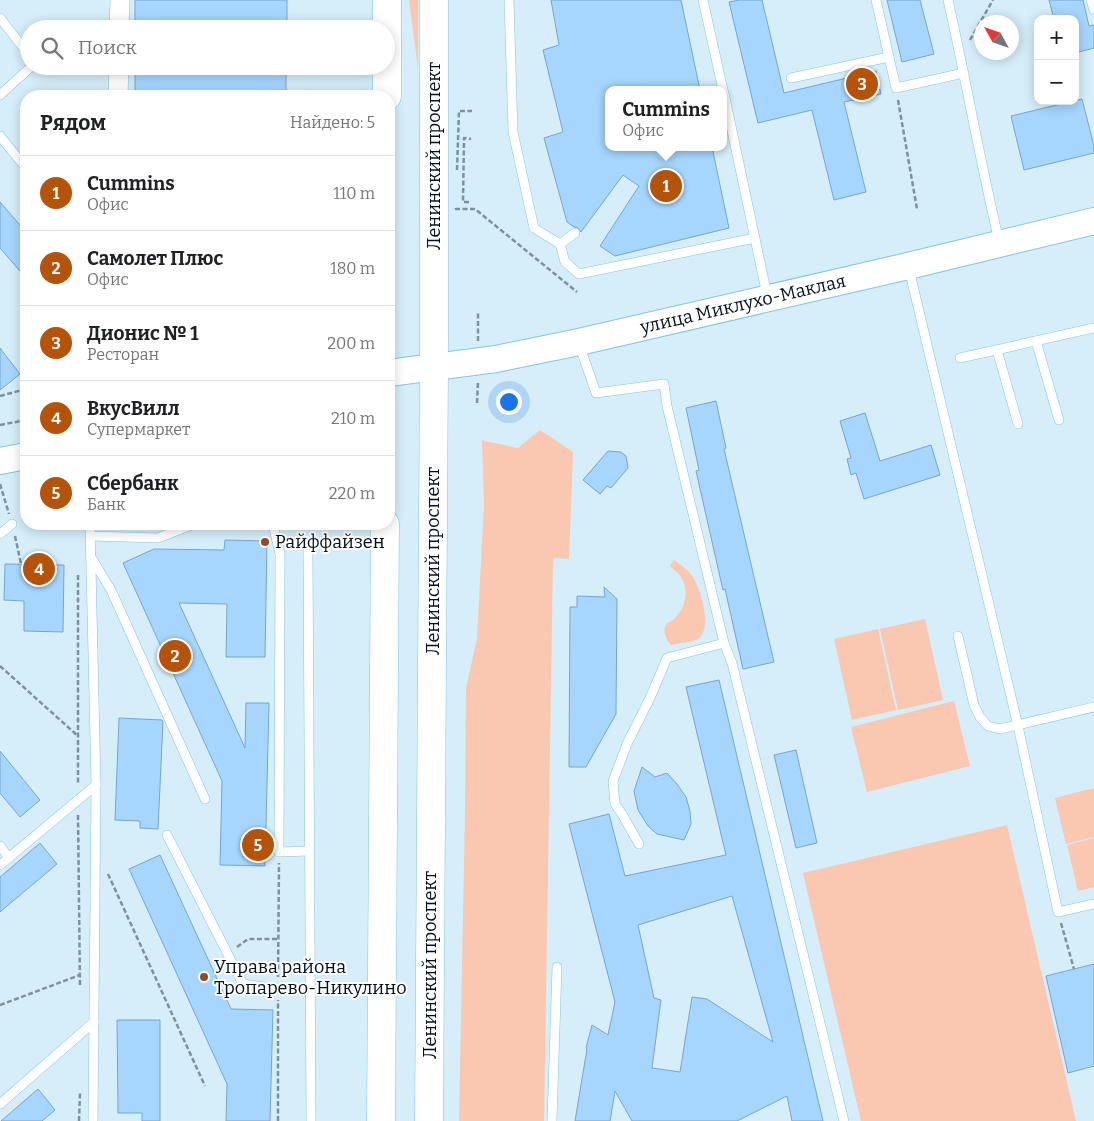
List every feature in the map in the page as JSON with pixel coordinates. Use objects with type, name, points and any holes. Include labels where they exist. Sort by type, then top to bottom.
[{"type":"main road","points":[[387,0],[387,20]]},
{"type":"main road","name":"Ленинский проспект","points":[[429,1121],[434,367],[434,0]]},
{"type":"main road","points":[[387,75],[387,90]]},
{"type":"main road","name":"улица Миклухо-Маклая","points":[[395,372],[496,359],[578,342],[1094,221]]},
{"type":"main road","points":[[0,461],[20,457]]},
{"type":"main road","points":[[381,1121],[385,530]]},
{"type":"street","points":[[120,0],[120,20]]},
{"type":"street","points":[[118,90],[119,75]]},
{"type":"lane","points":[[509,0],[513,132],[534,228],[560,244],[565,262],[580,274],[755,238]]},
{"type":"lane","points":[[703,0],[722,86]]},
{"type":"lane","points":[[876,0],[896,88],[964,73]]},
{"type":"lane","points":[[948,0],[1000,244]]},
{"type":"lane","points":[[1091,0],[1094,10]]},
{"type":"lane","points":[[0,18],[20,44]]},
{"type":"lane","points":[[791,78],[889,57]]},
{"type":"lane","points":[[0,96],[22,75]]},
{"type":"lane","points":[[727,109],[768,298]]},
{"type":"lane","points":[[0,136],[20,161]]},
{"type":"lane","points":[[560,244],[575,233]]},
{"type":"lane","points":[[908,266],[1018,726],[1058,912],[1094,904]]},
{"type":"lane","points":[[960,358],[1094,328]]},
{"type":"lane","points":[[1036,341],[1059,420]]},
{"type":"lane","points":[[578,342],[596,393],[664,384],[667,406],[724,643],[732,663],[844,1121]]},
{"type":"lane","points":[[997,350],[1018,424]]},
{"type":"lane","points":[[0,534],[12,524]]},
{"type":"lane","points":[[90,530],[96,785],[93,1121]]},
{"type":"lane","points":[[91,536],[158,538],[179,530]]},
{"type":"lane","points":[[274,530],[280,554],[279,852],[309,851]]},
{"type":"lane","points":[[308,552],[311,1121]]},
{"type":"lane","points":[[91,557],[111,590],[205,799]]},
{"type":"lane","points":[[958,636],[974,706],[988,726],[1000,729],[1018,726],[1094,707]]},
{"type":"lane","points":[[639,844],[615,804],[613,781],[627,744],[667,658],[724,643]]},
{"type":"lane","points":[[0,865],[96,785]]},
{"type":"lane","points":[[167,836],[243,984],[278,989],[310,989]]},
{"type":"lane","points":[[0,846],[9,858]]},
{"type":"lane","points":[[552,1121],[556,968]]},
{"type":"lane","points":[[0,1104],[94,1022]]},
{"type":"path","points":[[960,56],[993,0]]},
{"type":"path","points":[[896,88],[916,209]]},
{"type":"path","points":[[457,170],[459,111],[472,111]]},
{"type":"path","points":[[469,202],[463,202],[464,138],[471,138]]},
{"type":"path","points":[[456,199],[456,209],[475,209],[576,292]]},
{"type":"path","points":[[0,396],[20,391]]},
{"type":"path","points":[[0,425],[20,421]]},
{"type":"path","points":[[78,572],[78,799]]},
{"type":"path","points":[[0,666],[78,736]]},
{"type":"path","points":[[80,992],[78,808],[82,816]]},
{"type":"path","points":[[278,1121],[279,852]]},
{"type":"path","points":[[108,873],[205,1086]]},
{"type":"path","points":[[1058,912],[1074,969]]},
{"type":"path","points":[[228,954],[248,938],[278,939]]},
{"type":"path","points":[[0,1005],[80,975]]},
{"type":"path","points":[[79,1121],[80,1092]]},
{"type":"shaded area","points":[[409,0],[418,0],[418,69]]},
{"type":"shaded area","points":[[540,430],[573,452],[569,559],[553,558],[544,1121],[459,1121],[466,688],[477,639],[484,504],[482,440],[518,448]]},
{"type":"shaded area","points":[[674,560],[688,571],[699,590],[704,608],[705,627],[698,639],[671,645],[666,637],[665,627],[681,611],[686,594],[684,582],[670,566]]},
{"type":"shaded area","points":[[925,619],[943,700],[898,710],[880,629]]},
{"type":"shaded area","points":[[878,629],[896,710],[852,720],[834,639]]},
{"type":"shaded area","points":[[954,701],[970,766],[867,792],[851,727]]},
{"type":"shaded area","points":[[1094,788],[1094,837],[1066,844],[1055,798]]},
{"type":"shaded area","points":[[1007,825],[1076,1121],[861,1121],[803,873]]},
{"type":"shaded area","points":[[1094,838],[1094,887],[1078,891],[1067,845]]},
{"type":"building","points":[[135,0],[287,0],[287,20],[135,20]]},
{"type":"building","points":[[551,0],[681,0],[699,86],[605,86],[605,151],[713,151],[729,228],[615,256],[600,246],[639,186],[623,175],[581,232],[578,228],[567,222],[544,138],[563,132],[543,50],[559,45]]},
{"type":"building","points":[[762,0],[784,93],[876,71],[881,94],[844,102],[866,192],[834,200],[812,110],[758,123],[729,2]]},
{"type":"building","points":[[887,0],[920,0],[934,54],[902,62]]},
{"type":"building","points":[[1049,0],[1083,0],[1089,26],[1094,25],[1094,48],[1079,52],[1079,15],[1053,15]]},
{"type":"building","points":[[135,75],[286,75],[286,90],[135,90]]},
{"type":"building","points":[[1082,99],[1094,146],[1094,153],[1024,170],[1011,116],[1057,105],[1079,105],[1079,100]]},
{"type":"building","points":[[0,202],[20,225],[20,271],[0,248]]},
{"type":"building","points":[[0,348],[20,374],[0,390]]},
{"type":"building","points":[[716,401],[726,448],[724,449],[774,662],[743,669],[696,471],[699,470],[686,408]]},
{"type":"building","points":[[865,413],[880,461],[931,445],[940,475],[864,499],[856,473],[851,475],[847,459],[851,458],[840,421]]},
{"type":"building","points":[[608,451],[621,452],[626,456],[628,468],[611,488],[607,486],[600,494],[583,480]]},
{"type":"building","points":[[225,540],[267,541],[265,657],[226,657],[227,604],[179,603],[245,748],[246,703],[269,703],[265,866],[220,865],[222,781],[123,563],[154,549],[224,550]]},
{"type":"building","points":[[5,564],[64,565],[63,632],[24,631],[24,601],[4,600]]},
{"type":"building","points":[[604,587],[617,599],[616,714],[586,767],[569,767],[570,607],[577,607],[577,596],[605,597]]},
{"type":"building","points":[[719,680],[823,1121],[792,1121],[787,1096],[737,1121],[632,1121],[615,1091],[610,1121],[575,1121],[586,1048],[592,1025],[608,1035],[615,1002],[569,824],[609,814],[625,876],[726,855],[686,687]],"holes":[[[732,896],[773,1042],[707,999],[692,997],[680,1072],[652,1068],[661,1000],[654,998],[638,925]]]},
{"type":"building","points":[[119,718],[163,721],[158,829],[140,828],[140,821],[115,820]]},
{"type":"building","points":[[796,750],[817,843],[796,848],[774,755]]},
{"type":"building","points":[[0,751],[40,800],[20,817],[0,793]]},
{"type":"building","points":[[642,767],[655,777],[667,773],[686,797],[691,824],[684,840],[657,834],[648,826],[638,810],[634,791]]},
{"type":"building","points":[[40,843],[57,864],[0,912],[0,877]]},
{"type":"building","points":[[160,855],[231,1009],[273,1010],[270,1121],[226,1121],[227,1084],[129,869]]},
{"type":"building","points":[[1094,964],[1094,1066],[1068,1073],[1046,976]]},
{"type":"building","points":[[117,1020],[160,1020],[160,1121],[142,1121],[142,1113],[118,1113]]},
{"type":"building","points":[[38,1089],[55,1110],[42,1121],[1,1121]]},
{"type":"place","name":"Дионис № 1","points":[[862,84]]},
{"type":"place","name":"Cummins","points":[[666,186]]},
{"type":"place","name":"Райффайзен","points":[[265,542]]},
{"type":"place","name":"ВкусВилл","points":[[39,569]]},
{"type":"place","name":"Самолет Плюс","points":[[175,656]]},
{"type":"place","name":"Сбербанк","points":[[258,845]]},
{"type":"place","name":"Управа района Тропарево-Никулино","points":[[204,977]]}]
